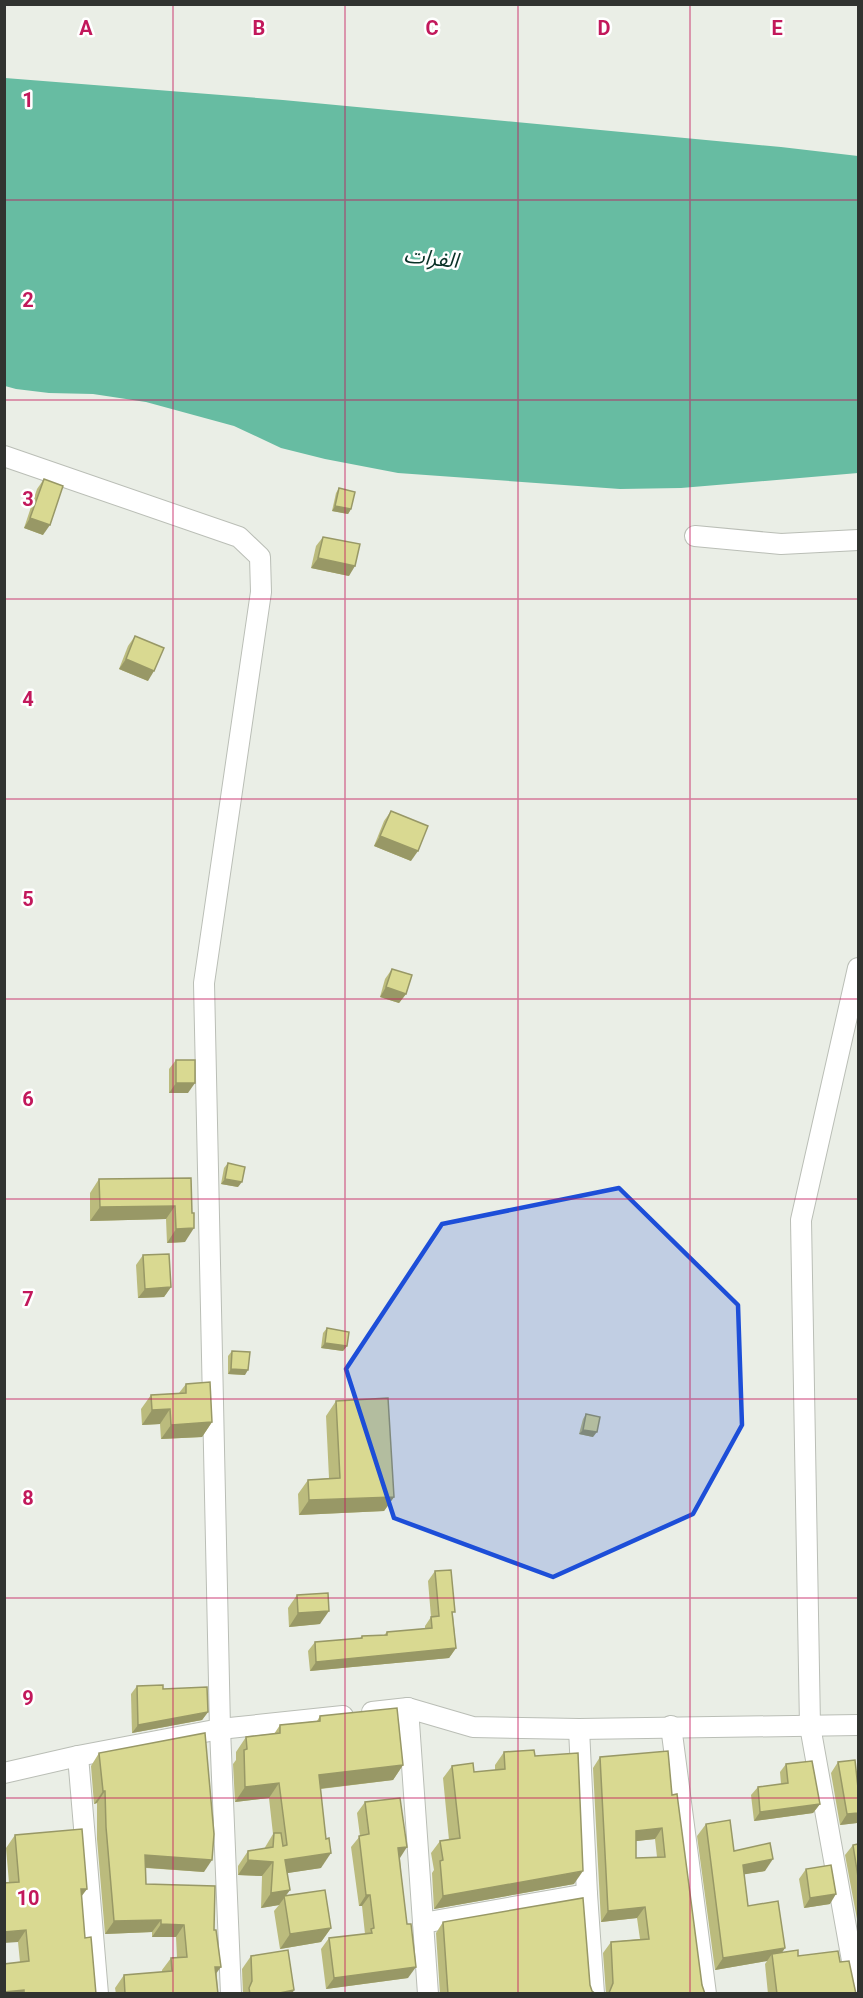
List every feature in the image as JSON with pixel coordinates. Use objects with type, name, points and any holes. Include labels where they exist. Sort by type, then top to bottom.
[{"type":"street","points":[[4,456],[240,537],[260,557],[261,592],[204,983],[220,1729],[231,1994]]},
{"type":"street","points":[[695,536],[781,544],[858,540]]},
{"type":"street","points":[[858,968],[801,1220],[810,1726],[858,1994]]},
{"type":"street","points":[[408,1708],[428,1994]]},
{"type":"street","points":[[4,1773],[78,1756],[220,1729],[408,1708],[473,1727],[858,1725]]},
{"type":"street","points":[[671,1726],[706,1994]]},
{"type":"street","points":[[579,1728],[594,1994]]},
{"type":"street","points":[[78,1756],[98,1994]]},
{"type":"street","points":[[423,1923],[587,1894]]},
{"type":"highlighted area","points":[[619,1188],[738,1305],[742,1425],[693,1514],[553,1577],[394,1518],[346,1369],[442,1224]]},
{"type":"water","name":"الفرات","points":[[5,78],[283,100],[858,156],[858,473],[681,488],[620,489],[398,473],[281,448],[234,426],[146,402],[93,394],[49,393],[5,386]]},
{"type":"building","points":[[44,479],[63,486],[50,525],[30,518]]},
{"type":"building","points":[[339,488],[355,492],[351,509],[335,506]]},
{"type":"building","points":[[323,537],[360,544],[355,566],[318,558]]},
{"type":"building","points":[[135,636],[164,648],[154,671],[126,659]]},
{"type":"building","points":[[391,811],[428,826],[418,851],[380,836]]},
{"type":"building","points":[[392,969],[412,975],[406,994],[386,987]]},
{"type":"building","points":[[176,1060],[195,1060],[195,1083],[176,1083]]},
{"type":"building","points":[[228,1163],[245,1167],[242,1182],[225,1179]]},
{"type":"building","points":[[191,1178],[194,1228],[176,1229],[175,1206],[100,1207],[99,1179]]},
{"type":"building","points":[[169,1254],[171,1287],[145,1289],[143,1255]]},
{"type":"building","points":[[327,1328],[349,1332],[347,1346],[325,1343]]},
{"type":"building","points":[[232,1351],[250,1352],[248,1370],[231,1369]]},
{"type":"building","points":[[210,1382],[212,1422],[171,1425],[170,1409],[152,1410],[151,1395],[186,1393],[186,1384]]},
{"type":"building","points":[[388,1398],[394,1497],[309,1500],[308,1480],[340,1478],[336,1401]]},
{"type":"building","points":[[586,1414],[600,1417],[597,1432],[583,1430]]},
{"type":"building","points":[[451,1570],[456,1648],[316,1662],[315,1642],[432,1628],[431,1617],[439,1616],[435,1571]]},
{"type":"building","points":[[328,1593],[329,1611],[298,1613],[297,1595]]},
{"type":"building","points":[[163,1685],[163,1689],[207,1687],[208,1712],[138,1725],[137,1686]]},
{"type":"building","points":[[397,1708],[403,1765],[319,1775],[326,1839],[329,1838],[331,1853],[285,1860],[290,1890],[271,1893],[273,1862],[248,1860],[248,1851],[273,1847],[274,1833],[281,1833],[283,1846],[287,1845],[279,1783],[245,1787],[246,1737],[280,1733],[280,1725],[320,1721],[320,1716]]},
{"type":"building","points":[[205,1733],[214,1834],[212,1860],[145,1855],[146,1884],[215,1886],[214,1930],[216,1930],[221,1967],[215,1967],[218,1994],[125,1994],[124,1975],[172,1971],[171,1958],[187,1957],[184,1925],[161,1924],[161,1920],[114,1921],[105,1791],[103,1791],[99,1753]]},
{"type":"building","points":[[534,1750],[535,1756],[578,1753],[583,1871],[443,1896],[440,1861],[443,1860],[440,1841],[460,1838],[452,1766],[473,1763],[474,1772],[505,1769],[504,1752]]},
{"type":"building","points":[[668,1751],[672,1795],[677,1794],[705,1994],[607,1994],[613,1983],[611,1942],[649,1939],[645,1907],[608,1911],[600,1757]],"holes":[[[662,1828],[665,1857],[636,1858],[636,1831]]]},
{"type":"building","points":[[855,1760],[858,1813],[847,1814],[838,1762]]},
{"type":"building","points":[[812,1761],[820,1804],[760,1812],[758,1787],[788,1783],[786,1764]]},
{"type":"building","points":[[400,1798],[407,1847],[398,1848],[407,1924],[411,1924],[416,1967],[334,1978],[329,1938],[372,1933],[371,1929],[374,1928],[370,1895],[366,1895],[359,1836],[369,1834],[365,1802]]},
{"type":"building","points":[[730,1820],[734,1851],[770,1843],[773,1859],[743,1865],[748,1906],[778,1901],[785,1948],[723,1958],[706,1824]]},
{"type":"building","points":[[82,1829],[87,1889],[81,1889],[85,1938],[91,1937],[96,1994],[24,1994],[24,1990],[4,1992],[4,1964],[29,1961],[26,1930],[4,1932],[4,1883],[19,1882],[15,1835]]},
{"type":"building","points":[[858,1844],[858,1877],[853,1845]]},
{"type":"building","points":[[831,1865],[836,1894],[810,1898],[806,1869]]},
{"type":"building","points":[[325,1890],[331,1928],[290,1934],[284,1896]]},
{"type":"building","points":[[583,1898],[590,1985],[596,1994],[448,1994],[443,1922]]},
{"type":"building","points":[[288,1950],[294,1990],[279,1994],[250,1994],[251,1956]]},
{"type":"building","points":[[798,1950],[798,1956],[838,1951],[840,1962],[849,1961],[856,1994],[777,1994],[772,1954]]}]
